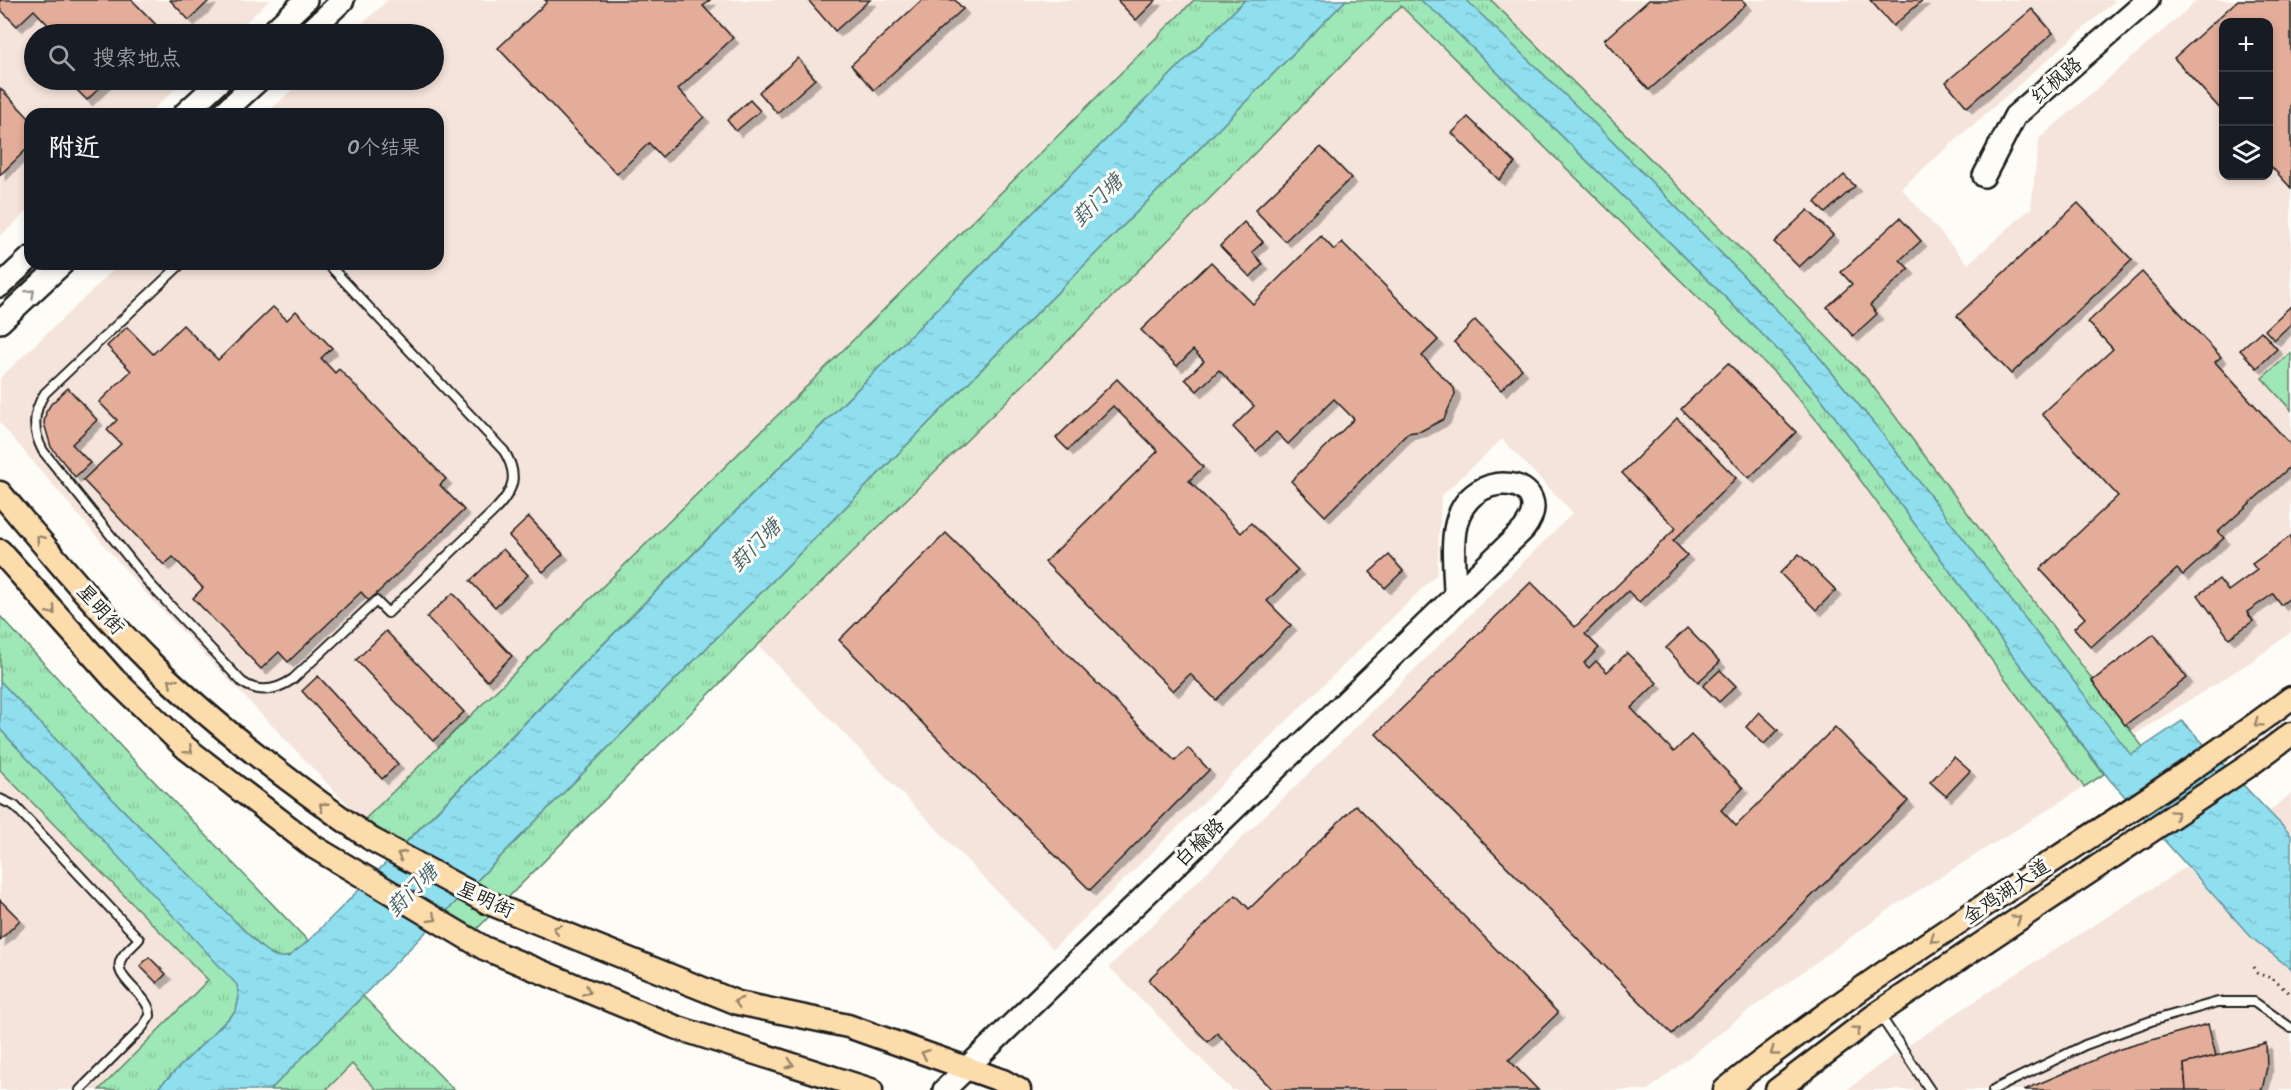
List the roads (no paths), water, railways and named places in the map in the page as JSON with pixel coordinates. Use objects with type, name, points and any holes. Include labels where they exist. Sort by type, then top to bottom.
[{"type":"main road","name":"星明街","points":[[0,493],[88,595],[154,666],[217,723],[331,812],[371,839],[489,903],[738,1003],[848,1026],[1003,1081],[1019,1090]]},
{"type":"main road","name":"星明街","points":[[0,551],[114,679],[186,748],[314,847],[484,948],[675,1027],[871,1090]]},
{"type":"main road","name":"金鸡湖大道","points":[[1725,1090],[1860,989],[2224,748],[2291,698]]},
{"type":"main road","name":"金鸡湖大道","points":[[1777,1090],[1878,1013],[2248,766],[2291,734]]},
{"type":"street","points":[[281,24],[306,0]]},
{"type":"street","points":[[318,24],[344,0]]},
{"type":"street","name":"红枫路","points":[[1984,176],[2015,116],[2148,0]]},
{"type":"street","points":[[191,108],[210,90]]},
{"type":"street","points":[[229,108],[248,90]]},
{"type":"street","points":[[0,286],[24,264]]},
{"type":"street","points":[[0,322],[56,270]]},
{"type":"street","name":"白榆路","points":[[944,1090],[1455,595],[1530,521],[1533,504],[1524,489],[1508,483],[1489,484],[1464,506],[1455,526],[1455,595]]},
{"type":"lane","points":[[175,270],[45,393],[36,414],[36,434],[43,451],[149,583],[242,682],[251,688],[268,689],[285,684],[299,674],[376,601],[388,613],[496,509],[508,495],[513,478],[511,463],[504,452],[334,270]]},
{"type":"lane","points":[[1,802],[15,806],[139,939],[123,956],[119,968],[121,975],[148,1004],[150,1016],[142,1028],[80,1090]]},
{"type":"lane","points":[[1993,1090],[2085,1045],[2151,1021],[2218,1002],[2254,1002],[2291,1028]]},
{"type":"lane","points":[[1878,1013],[1930,1090]]},
{"type":"water","name":"葑门塘","points":[[1245,0],[1346,0],[270,1090],[156,1090],[236,1011],[239,997],[237,985],[0,729],[0,681],[122,809],[261,947],[275,957],[288,957],[305,944]]},
{"type":"water","points":[[1420,0],[1466,0],[1596,125],[1801,335],[1880,431],[2131,755],[2182,721],[2291,835],[2291,969],[2252,938],[2110,780],[2013,656],[1821,398],[1781,353],[1438,14]]}]
